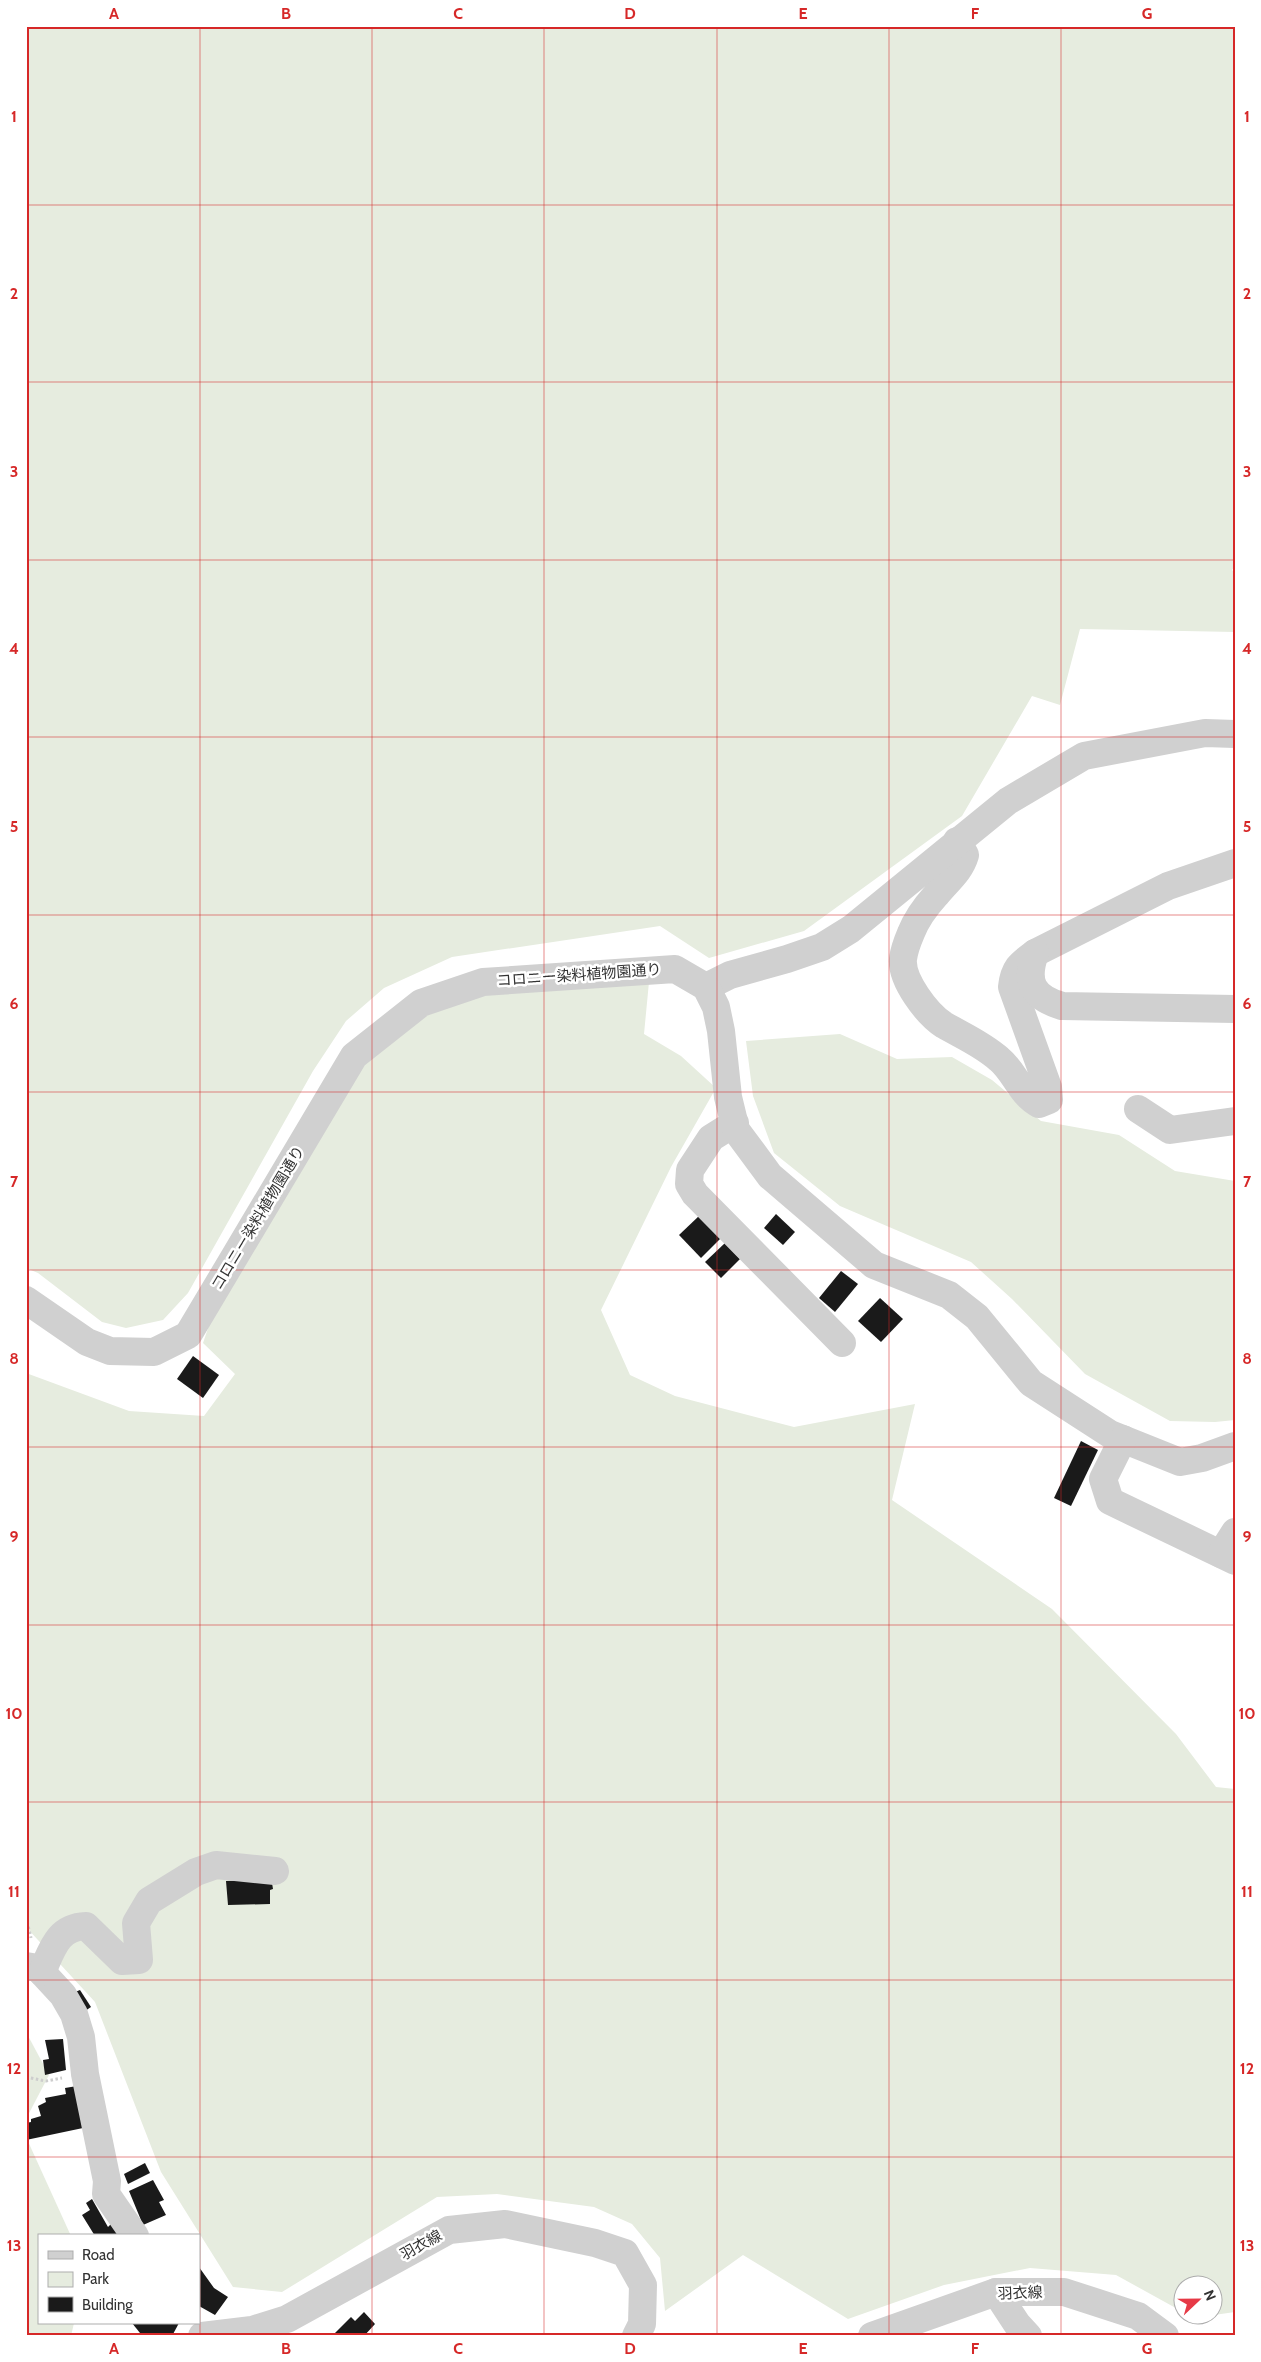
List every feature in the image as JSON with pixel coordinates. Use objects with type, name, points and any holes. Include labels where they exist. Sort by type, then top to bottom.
[{"type":"street","points":[[1235,734],[1205,733],[1084,756],[1008,801],[957,841],[889,900],[851,929],[822,947],[730,975],[706,987],[716,1007],[721,1031],[728,1097],[736,1130],[770,1176],[874,1266],[949,1295],[977,1316],[1031,1383],[1088,1420],[1123,1439],[1180,1462],[1202,1458],[1235,1446]]},
{"type":"street","points":[[957,841],[965,855],[963,863],[957,873],[936,895],[911,932],[903,960],[910,985],[923,1006],[943,1024],[969,1038],[1001,1060],[1028,1098],[1039,1104],[1049,1100],[1048,1087],[1012,987],[1014,974],[1020,964],[1035,953],[1168,886],[1234,863]]},
{"type":"street","points":[[1035,953],[1029,979],[1035,990],[1047,1001],[1062,1006],[1235,1009]]},
{"type":"street","name":"コロニー染料植物園通り","points":[[26,1300],[87,1342],[110,1351],[154,1352],[188,1334],[354,1056],[422,1003],[483,982],[637,970],[676,968],[706,987]]},
{"type":"street","points":[[1138,1109],[1170,1130],[1235,1121]]},
{"type":"street","points":[[735,1123],[711,1138],[690,1170],[689,1184],[695,1194],[842,1343]]},
{"type":"street","points":[[1123,1439],[1103,1479],[1110,1501],[1230,1549]]},
{"type":"street","points":[[134,2234],[106,2194],[107,2181],[85,2074],[81,2037],[74,2014],[63,1995],[34,1969],[56,1940],[73,1926],[86,1926],[122,1961],[139,1960],[136,1923],[150,1901],[196,1872],[216,1865],[275,1871]]},
{"type":"street","name":"羽衣線","points":[[200,2331],[252,2330],[287,2319],[449,2230],[505,2224],[587,2241],[625,2253],[643,2285],[642,2324],[636,2336]]},
{"type":"street","points":[[996,2292],[1017,2324],[1028,2336]]},
{"type":"street","name":"羽衣線","points":[[872,2336],[996,2292],[1064,2292],[1138,2316],[1165,2336]]},
{"type":"path","points":[[26,2077],[46,2081],[85,2074]]},
{"type":"green space","points":[[26,26],[1235,26],[1235,566],[1232,570],[1235,573],[1235,632],[1080,629],[1060,705],[1032,696],[962,816],[804,931],[709,958],[660,926],[452,957],[384,988],[346,1021],[313,1071],[188,1293],[163,1320],[126,1328],[102,1322],[38,1273],[26,1268]]},
{"type":"green space","points":[[482,980],[649,982],[644,1034],[681,1056],[716,1088],[671,1167],[601,1310],[630,1375],[675,1396],[794,1427],[915,1404],[892,1500],[1052,1609],[1176,1734],[1216,1787],[1235,1789],[1235,2312],[1224,2314],[1224,2274],[1174,2274],[1174,2307],[1116,2275],[1030,2268],[944,2285],[848,2319],[743,2255],[665,2311],[660,2258],[632,2224],[594,2207],[497,2194],[437,2197],[282,2292],[233,2287],[161,2172],[95,2002],[26,1927],[26,1373],[129,1411],[204,1416],[235,1374],[203,1343],[217,1302],[360,1052]]},
{"type":"green space","points":[[840,1034],[897,1059],[952,1057],[992,1080],[1041,1121],[1119,1135],[1175,1171],[1235,1181],[1235,1420],[1215,1422],[1170,1421],[1085,1374],[1012,1299],[971,1262],[840,1206],[774,1153],[753,1096],[746,1041]]},
{"type":"green space","points":[[26,2032],[49,2075],[26,2119]]},
{"type":"green space","points":[[26,2137],[70,2234],[38,2234],[38,2324],[74,2324],[71,2336],[26,2336]]},
{"type":"building","points":[[776,1214],[795,1232],[783,1245],[764,1228]]},
{"type":"building","points":[[700,1215],[722,1237],[701,1258],[679,1235]]},
{"type":"building","points":[[725,1243],[740,1259],[721,1278],[705,1262]]},
{"type":"building","points":[[841,1271],[858,1284],[835,1312],[819,1298]]},
{"type":"building","points":[[880,1298],[903,1319],[881,1342],[858,1321]]},
{"type":"building","points":[[193,1356],[219,1375],[203,1398],[177,1379]]},
{"type":"building","points":[[1081,1441],[1098,1450],[1071,1506],[1054,1498]]},
{"type":"building","points":[[268,1880],[272,1883],[273,1889],[270,1890],[270,1904],[228,1905],[226,1881]]},
{"type":"building","points":[[80,1990],[91,2007],[85,2011],[75,1992]]},
{"type":"building","points":[[63,2039],[66,2070],[45,2075],[43,2060],[49,2059],[45,2040]]},
{"type":"building","points":[[77,2086],[83,2128],[26,2140],[26,2123],[31,2122],[31,2119],[41,2116],[38,2106],[46,2102],[45,2098],[66,2094],[65,2088]]},
{"type":"building","points":[[145,2163],[150,2173],[128,2184],[124,2174]]},
{"type":"building","points":[[153,2180],[164,2200],[159,2202],[166,2215],[143,2225],[129,2191]]},
{"type":"building","points":[[92,2199],[108,2227],[112,2223],[119,2234],[94,2234],[82,2215],[90,2210],[86,2203]]},
{"type":"building","points":[[200,2268],[214,2288],[228,2297],[215,2315],[200,2307]]},
{"type":"building","points":[[364,2312],[375,2324],[364,2336],[332,2336],[351,2317],[355,2321]]},
{"type":"building","points":[[133,2324],[178,2324],[172,2336],[149,2336],[140,2333]]}]
